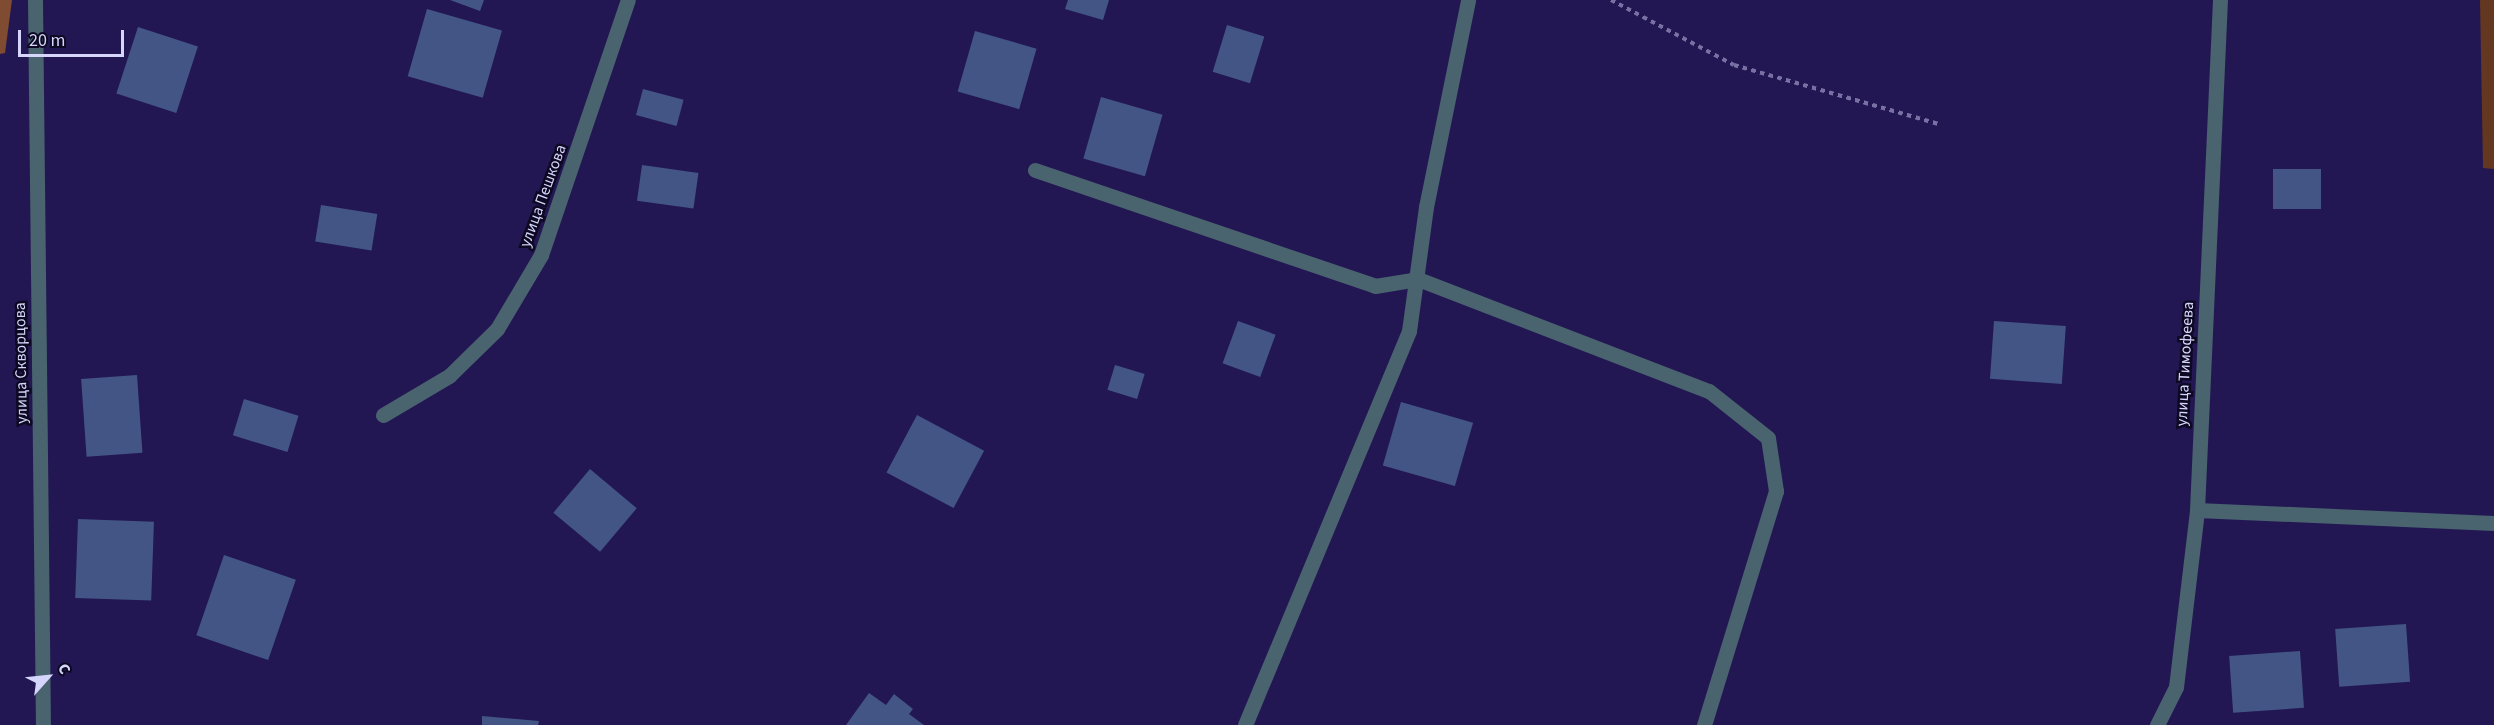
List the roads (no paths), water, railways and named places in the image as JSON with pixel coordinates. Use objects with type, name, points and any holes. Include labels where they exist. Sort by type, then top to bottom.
[{"type":"street","name":"улица Скворцова","points":[[35,0],[43,725]]},
{"type":"street","name":"улица Пешкова","points":[[383,415],[449,376],[497,329],[541,255],[628,0]]},
{"type":"street","points":[[1245,725],[1408,332],[1418,279],[1426,207],[1468,0]]},
{"type":"street","name":"улица Тимофеева","points":[[2157,725],[2176,687],[2197,510],[2220,0]]},
{"type":"street","points":[[1035,170],[1375,286],[1418,279],[1709,391],[1768,438],[1776,491],[1704,725]]},
{"type":"street","points":[[2197,510],[2494,523]]}]
